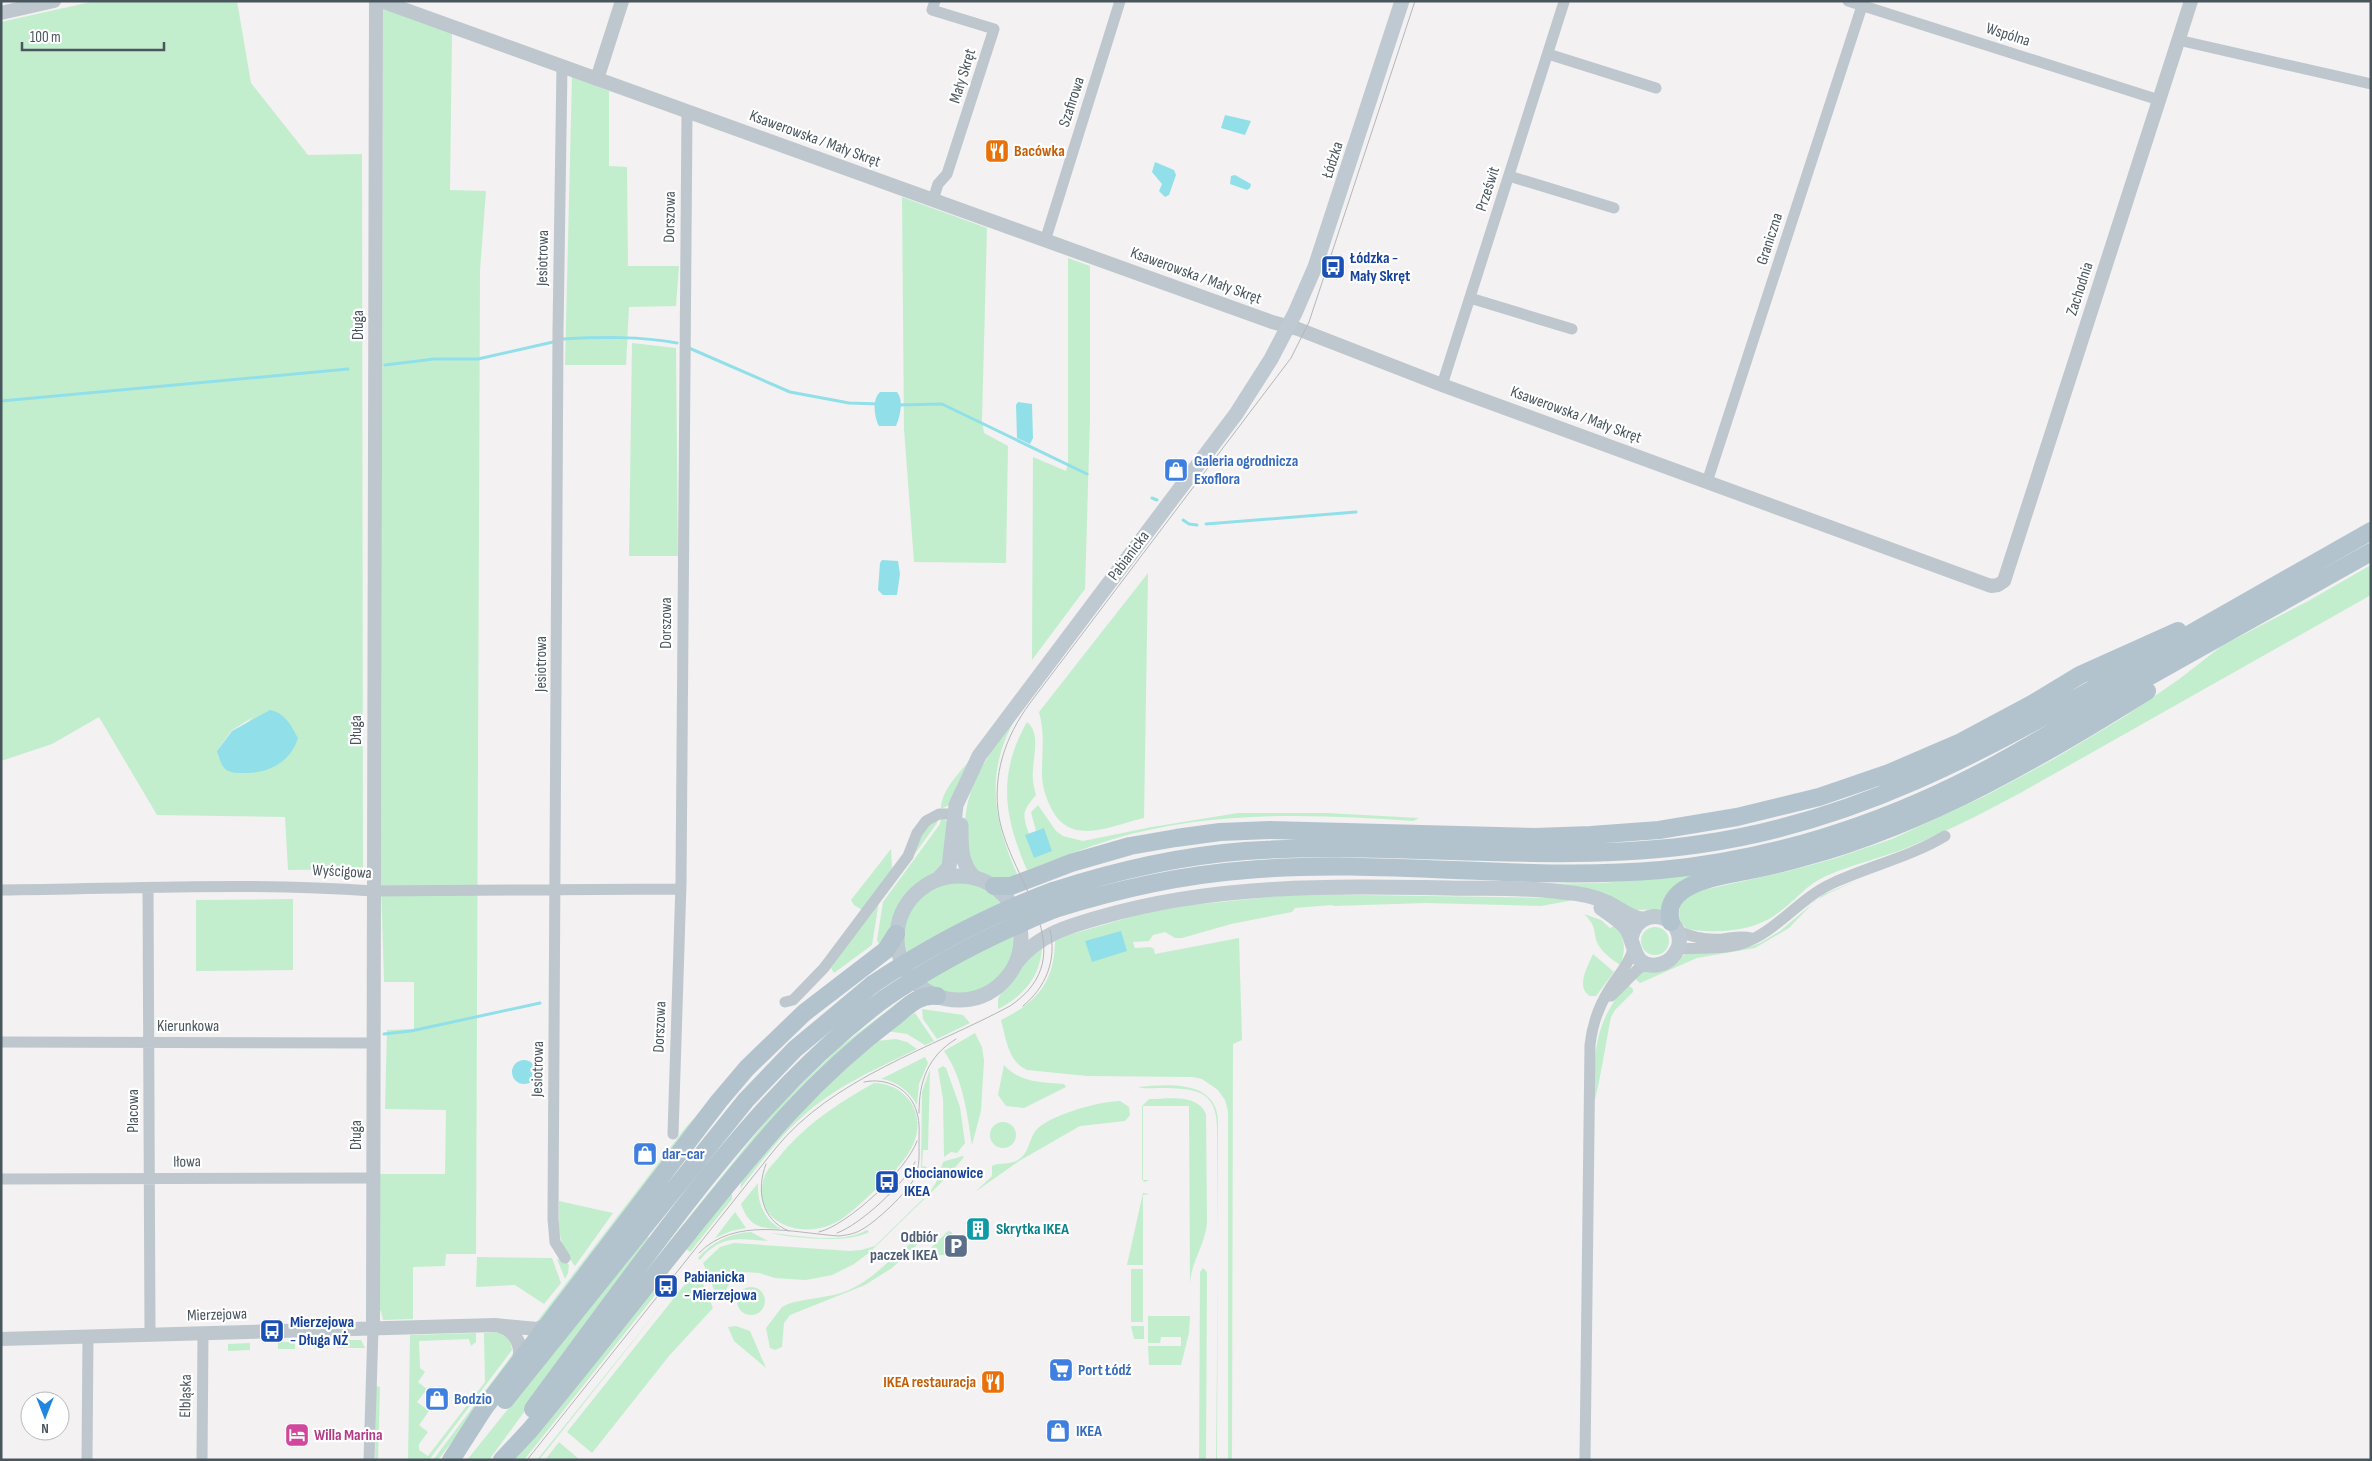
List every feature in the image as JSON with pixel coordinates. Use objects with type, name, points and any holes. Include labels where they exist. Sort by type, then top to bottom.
[{"type":"main road","name":"Łódzka","points":[[1288,327],[1324,244],[1402,1]]},
{"type":"main road","name":"Pabianicka","points":[[938,879],[946,872],[950,864],[954,814],[958,797],[986,745],[1236,414],[1261,376],[1288,327]]},
{"type":"main road","points":[[453,1457],[493,1414],[746,1100],[773,1070],[818,1028],[873,984],[917,955],[969,926],[1053,891],[1137,867],[1191,857],[1244,851],[1302,849],[1555,854],[1612,853],[1702,844],[1792,826],[1891,793],[1967,758],[2074,700],[2371,531]]},
{"type":"main road","points":[[498,1460],[642,1260],[763,1108],[809,1061],[884,999],[962,951],[1006,929],[1056,909],[1123,889],[1159,881],[1250,870],[1335,868],[1551,872],[1651,870],[1715,862],[1798,845],[1900,810],[1974,776],[2371,552]]},
{"type":"main road","points":[[453,1457],[485,1407],[719,1101],[747,1068],[804,1013],[886,950],[896,934],[900,917],[910,900],[923,888],[938,879],[960,876],[975,878],[994,886],[1011,886],[1071,863],[1114,850],[1162,840],[1220,832],[1288,830],[1536,837],[1591,836],[1659,830],[1737,817],[1819,797],[1890,774],[1961,742],[2032,704],[2080,674],[2128,651],[2206,617],[2227,613]]},
{"type":"main road","points":[[1586,897],[1624,926],[1640,959],[1650,964],[1667,961],[1675,953],[1679,942],[1670,910],[1675,898],[1696,883],[1808,856],[1861,840],[1963,797],[2087,729],[2207,652],[2218,637]]},
{"type":"main road","name":"Pabianicka","points":[[966,782],[962,820],[962,845],[965,866],[975,878]]},
{"type":"main road","points":[[994,886],[1026,925],[1037,931],[1056,932]]},
{"type":"main road","points":[[896,934],[899,954],[908,972],[922,988],[937,996],[952,1000],[978,998],[1003,983],[1016,963],[1032,946],[1056,932],[1149,904],[1189,897],[1274,888],[1360,886],[1548,890],[1605,901],[1632,916],[1643,919],[1660,917],[1674,926]]},
{"type":"main road","points":[[1016,963],[1021,935],[1017,916]]},
{"type":"main road","points":[[1632,944],[1635,927],[1643,919]]},
{"type":"main road","points":[[502,1460],[530,1430],[752,1153],[798,1101],[846,1055],[909,1004],[924,996],[937,996]]},
{"type":"street","points":[[1,13],[54,1]]},
{"type":"street","name":"Długa","points":[[369,1460],[373,1328],[376,1]]},
{"type":"street","name":"Ksawerowska / Mały Skręt","points":[[381,1],[1288,327],[1991,586],[1998,585]]},
{"type":"street","points":[[597,79],[622,1]]},
{"type":"street","name":"Mały Skręt","points":[[933,200],[938,184],[947,174],[994,29],[932,10],[935,1]]},
{"type":"street","name":"Szafirowa","points":[[1045,240],[1120,1]]},
{"type":"street","name":"Wspólna","points":[[1848,1],[2159,100]]},
{"type":"street","name":"Zachodnia","points":[[1998,585],[2004,580],[2191,1]]},
{"type":"street","name":"Prześwit","points":[[1442,385],[1564,2]]},
{"type":"street","name":"Graniczna","points":[[1707,482],[1862,6]]},
{"type":"street","points":[[2178,40],[2371,84]]},
{"type":"street","points":[[1548,54],[1656,88]]},
{"type":"street","name":"Jesiotrowa","points":[[562,66],[558,331],[553,1226],[555,1242],[565,1258]]},
{"type":"street","name":"Dorszowa","points":[[673,1134],[681,889],[687,111]]},
{"type":"street","points":[[1509,176],[1614,208]]},
{"type":"street","points":[[1470,298],[1572,329]]},
{"type":"street","points":[[785,1002],[794,1000],[824,968],[908,856],[918,833],[926,821],[939,814],[954,814]]},
{"type":"street","points":[[1675,953],[1686,949],[1733,946],[1779,923],[1806,898],[1831,884],[1926,848],[1945,836]]},
{"type":"street","name":"Wyścigowa","points":[[1,890],[324,887],[373,891],[681,889]]},
{"type":"street","name":"Placowa","points":[[148,888],[150,1334]]},
{"type":"street","points":[[1674,926],[1693,937],[1744,936],[1751,938]]},
{"type":"street","points":[[1585,1460],[1589,1056],[1591,1035],[1596,1018],[1608,992],[1629,961],[1632,944]]},
{"type":"street","points":[[1596,1018],[1613,993],[1639,968],[1650,964]]},
{"type":"street","name":"Kierunkowa","points":[[1,1042],[374,1043]]},
{"type":"street","name":"Iłowa","points":[[1,1179],[373,1178]]},
{"type":"street","name":"Mierzejowa","points":[[1,1339],[495,1325],[537,1329],[548,1324]]},
{"type":"street","points":[[495,1325],[508,1329],[516,1337],[521,1350],[518,1363]]},
{"type":"street","name":"Elbląska","points":[[202,1460],[203,1333]]},
{"type":"street","points":[[87,1460],[88,1336]]},
{"type":"green space","points":[[95,1],[237,1],[251,83],[308,155],[362,154],[363,869],[288,870],[285,817],[157,815],[99,717],[52,744],[1,761],[1,22]],"holes":[[[253,717],[217,751],[231,731]]]},
{"type":"green space","points":[[383,8],[452,33],[450,190],[486,191],[480,270],[476,1254],[446,1254],[445,1266],[413,1267],[413,1319],[383,1320],[381,1311],[377,1310],[377,1174],[445,1174],[446,1110],[385,1109],[387,1030],[414,1029],[414,982],[384,982],[381,881]]},
{"type":"green space","points":[[572,76],[609,91],[609,166],[627,167],[628,266],[679,266],[676,306],[629,307],[626,365],[565,365]]},
{"type":"green space","points":[[902,197],[987,228],[982,420],[984,433],[1008,446],[1006,563],[914,562],[904,429]]},
{"type":"green space","points":[[1068,258],[1090,266],[1090,418],[1085,589],[1032,660],[1033,457],[1066,471],[1068,463]]},
{"type":"green space","points":[[632,343],[676,348],[678,556],[629,556]]},
{"type":"green space","points":[[2371,565],[2371,595],[1994,807],[1909,847],[1819,879],[1778,913],[1757,924],[1734,930],[1698,931],[1687,929],[1681,922],[1679,912],[1682,899],[1694,892],[1789,871],[1833,859],[1892,839],[1985,796],[2052,760],[2124,717],[2178,680],[2223,645],[2310,600]]},
{"type":"green space","points":[[1148,573],[1144,818],[1091,831],[1068,827],[1058,819],[1045,794],[1042,777],[1043,735],[1039,712]]},
{"type":"green space","points":[[1017,716],[1000,757],[996,776],[996,796],[998,816],[1003,835],[1018,876],[994,880],[971,868],[965,837],[968,800],[980,770]]},
{"type":"green space","points":[[1027,722],[1034,732],[1035,738],[1033,783],[1036,795],[1026,809],[1024,817],[1029,834],[1025,836],[1044,828],[1036,831],[1031,812],[1038,805],[1056,831],[1063,836],[1083,841],[1152,827],[1238,813],[1327,813],[1419,818],[1413,821],[1299,816],[1222,819],[1184,823],[1110,840],[1027,870],[1013,832],[1007,796],[1011,760],[1017,741]]},
{"type":"green space","points":[[968,762],[957,785],[951,804],[941,809],[947,790]]},
{"type":"green space","points":[[937,818],[937,823],[914,855],[924,829]]},
{"type":"green space","points":[[941,818],[947,821],[947,859],[938,873],[918,883],[907,894],[898,907],[891,930],[880,947],[877,940],[883,902],[940,824]]},
{"type":"green space","points":[[891,849],[892,869],[862,910],[854,905],[851,900]]},
{"type":"green space","points":[[1705,874],[1662,909],[1638,910],[1527,884],[1602,883]]},
{"type":"green space","points":[[1861,879],[1829,893],[1817,900],[1824,894]]},
{"type":"green space","points":[[959,882],[980,886],[999,898],[1011,917],[1015,938],[1011,959],[999,978],[980,990],[959,994],[938,990],[919,978],[907,959],[903,938],[907,917],[919,898],[938,886]]},
{"type":"green space","points":[[1298,894],[1574,900],[1541,906],[1425,903],[1332,905],[1295,908],[1292,912],[1231,924],[1182,938],[1175,938],[1165,932],[1153,935],[1149,941],[1133,942],[1135,948],[1150,947],[1154,949],[1155,954],[1239,938],[1242,1040],[1233,1044],[1232,1460],[1228,1460],[1228,1111],[1225,1100],[1218,1090],[1202,1079],[1193,1077],[1087,1076],[1027,1070],[1012,1055],[1006,1042],[1001,1020],[1025,1006],[1042,988],[1052,967],[1055,939],[1141,914],[1191,905]]},
{"type":"green space","points":[[293,899],[293,970],[196,971],[196,900]]},
{"type":"green space","points":[[879,901],[872,945],[834,973],[831,968]]},
{"type":"green space","points":[[1812,904],[1789,928],[1755,948],[1697,958],[1640,983],[1634,978],[1640,972],[1687,954],[1746,948],[1760,943],[1780,931]]},
{"type":"green space","points":[[1584,914],[1601,920],[1610,928],[1614,926],[1621,934],[1624,950],[1620,965],[1601,949],[1592,923]]},
{"type":"green space","points":[[1655,927],[1665,931],[1669,941],[1665,951],[1655,955],[1645,951],[1641,941],[1645,931]]},
{"type":"green space","points":[[1042,944],[1039,965],[1030,983],[1016,998],[998,1009],[998,999],[1001,993],[1014,979],[1025,959]]},
{"type":"green space","points":[[1593,954],[1614,972],[1596,996],[1590,996],[1583,987],[1583,982]]},
{"type":"green space","points":[[1627,984],[1633,989],[1633,992],[1615,1010],[1611,1017],[1600,1079],[1593,1105],[1596,1055],[1601,1027],[1615,1000]]},
{"type":"green space","points":[[905,997],[908,1002],[874,1026],[588,1348],[649,1267],[775,1110],[841,1046]]},
{"type":"green space","points":[[922,1009],[963,1015],[970,1023],[937,1039],[923,1019]]},
{"type":"green space","points":[[915,1013],[934,1041],[925,1045],[907,1034],[886,1031]]},
{"type":"green space","points":[[975,1033],[982,1047],[984,1061],[981,1111],[972,1145],[960,1084],[944,1051]]},
{"type":"green space","points":[[896,1039],[907,1042],[917,1049],[842,1087],[815,1106],[785,1134],[740,1189],[742,1179],[791,1116],[876,1041]]},
{"type":"green space","points":[[925,1057],[928,1063],[919,1084],[917,1105],[902,1087],[881,1079]]},
{"type":"green space","points":[[1004,1065],[1010,1071],[1024,1078],[1039,1082],[1064,1084],[1066,1087],[1024,1108],[1006,1106],[998,1095]]},
{"type":"green space","points":[[943,1066],[946,1068],[960,1107],[965,1143],[957,1153],[951,1152],[944,1157],[943,1099],[938,1069]]},
{"type":"green space","points":[[930,1069],[928,1150],[923,1150],[922,1166],[927,1167],[921,1173],[922,1092]]},
{"type":"green space","points":[[874,1083],[884,1084],[903,1093],[910,1101],[916,1114],[917,1127],[915,1139],[910,1151],[902,1162],[893,1173],[855,1208],[829,1226],[798,1229],[784,1225],[772,1217],[765,1206],[762,1192],[765,1175],[770,1168],[789,1145],[811,1125],[847,1099]]},
{"type":"green space","points":[[1163,1085],[1188,1087],[1200,1091],[1209,1098],[1215,1107],[1218,1120],[1218,1239],[1217,1126],[1212,1103],[1199,1092],[1190,1090],[1138,1087]]},
{"type":"green space","points":[[1173,1098],[1189,1100],[1202,1107],[1206,1114],[1207,1223],[1190,1284],[1189,1106],[1143,1106],[1143,1180],[1150,1180],[1144,1182],[1142,1179],[1142,1106],[1149,1099]]},
{"type":"green space","points":[[1120,1101],[1129,1107],[1130,1115],[1125,1121],[1080,1126],[1019,1161],[975,1192],[992,1176],[992,1166],[1012,1162],[1022,1157],[1034,1133],[1049,1121],[1060,1115],[1087,1107]]},
{"type":"green space","points":[[700,1112],[545,1319],[535,1324],[686,1127]]},
{"type":"green space","points":[[1003,1122],[1013,1125],[1016,1135],[1013,1145],[1003,1148],[993,1145],[990,1135],[993,1125]]},
{"type":"green space","points":[[964,1157],[947,1177],[870,1252],[854,1264],[832,1275],[806,1280],[775,1278],[759,1273],[746,1272],[732,1279],[719,1302],[703,1263],[720,1247],[734,1243],[850,1251],[875,1246],[930,1192],[938,1179],[943,1162]]},
{"type":"green space","points":[[758,1183],[760,1204],[766,1216],[781,1229],[756,1225],[744,1212],[741,1204]]},
{"type":"green space","points":[[732,1188],[732,1199],[690,1252],[686,1249],[653,1291],[656,1294],[524,1460],[515,1460]]},
{"type":"green space","points":[[1143,1193],[1150,1194],[1143,1195],[1143,1265],[1127,1265]]},
{"type":"green space","points":[[559,1201],[613,1213],[575,1266],[565,1250],[560,1235]]},
{"type":"green space","points":[[735,1212],[746,1228],[731,1231],[715,1238]]},
{"type":"green space","points":[[867,1230],[869,1232],[859,1236],[834,1239],[792,1237],[770,1233],[833,1238],[857,1235]]},
{"type":"green space","points":[[948,1231],[952,1232],[952,1236],[945,1236],[945,1255],[928,1255],[928,1251]]},
{"type":"green space","points":[[751,1232],[768,1241],[731,1240],[715,1246],[700,1260],[698,1258],[709,1247],[722,1239],[736,1234]]},
{"type":"green space","points":[[645,1235],[651,1239],[489,1460],[467,1460],[613,1278]]},
{"type":"green space","points":[[916,1240],[919,1243],[892,1268],[865,1285],[790,1315],[784,1323],[782,1347],[775,1350],[770,1348],[766,1328],[782,1307],[796,1302],[841,1293],[859,1285]]},
{"type":"green space","points":[[477,1257],[552,1258],[561,1283],[544,1304],[515,1285],[476,1287]]},
{"type":"green space","points":[[557,1259],[564,1260],[569,1265],[565,1279]]},
{"type":"green space","points":[[1218,1259],[1217,1460],[1216,1460]]},
{"type":"green space","points":[[1203,1268],[1207,1272],[1206,1460],[1199,1460],[1200,1272]]},
{"type":"green space","points":[[1131,1269],[1143,1269],[1143,1322],[1131,1322]]},
{"type":"green space","points":[[694,1273],[699,1274],[713,1308],[669,1356],[592,1453],[567,1432]]},
{"type":"green space","points":[[751,1287],[761,1291],[765,1301],[761,1311],[751,1315],[741,1311],[737,1301],[741,1291]]},
{"type":"green space","points":[[665,1301],[539,1460],[537,1460]]},
{"type":"green space","points":[[1148,1316],[1190,1316],[1189,1333],[1181,1365],[1149,1365],[1148,1346],[1181,1346],[1181,1337],[1161,1337],[1160,1343],[1148,1343]]},
{"type":"green space","points":[[736,1326],[750,1331],[766,1368],[734,1341],[728,1327]]},
{"type":"green space","points":[[1131,1326],[1144,1326],[1144,1339],[1134,1339]]},
{"type":"green space","points":[[498,1332],[510,1340],[512,1350],[429,1460],[408,1460],[410,1335],[476,1333],[476,1342],[471,1346],[469,1339],[419,1341],[420,1368],[425,1372],[418,1382],[427,1389],[417,1402],[429,1411],[419,1425],[428,1432],[419,1444],[419,1450],[428,1456],[485,1382],[484,1333]]},
{"type":"green space","points":[[326,1340],[329,1348],[315,1349],[314,1341]]},
{"type":"green space","points":[[333,1340],[361,1340],[365,1348],[337,1348]]},
{"type":"green space","points":[[278,1342],[295,1342],[295,1349],[278,1349]]},
{"type":"green space","points":[[250,1343],[250,1350],[228,1351],[228,1344]]},
{"type":"green space","points":[[515,1351],[513,1362],[438,1460],[433,1460]]},
{"type":"green space","points":[[376,1386],[380,1387],[378,1460],[375,1460]]},
{"type":"green space","points":[[559,1442],[580,1460],[545,1460]]},
{"type":"water","points":[[1225,115],[1251,121],[1245,135],[1221,128]]},
{"type":"water","points":[[1155,162],[1174,170],[1176,175],[1169,195],[1165,197],[1159,191],[1162,184],[1152,172]]},
{"type":"water","points":[[1235,175],[1251,184],[1250,188],[1247,190],[1230,184],[1231,176]]},
{"type":"water","points":[[880,392],[897,392],[899,395],[901,409],[896,426],[879,426],[875,408],[877,395]]},
{"type":"water","points":[[1018,402],[1032,404],[1033,438],[1030,444],[1017,438],[1016,405]]},
{"type":"water","points":[[882,560],[898,561],[900,574],[897,595],[883,595],[878,590],[880,563]]},
{"type":"water","points":[[270,710],[284,717],[298,738],[290,753],[279,764],[265,770],[239,773],[230,772],[225,769],[217,751],[232,731]]},
{"type":"water","points":[[1044,828],[1052,851],[1034,858],[1025,835]]},
{"type":"water","points":[[1121,931],[1127,951],[1092,962],[1085,941]]},
{"type":"water","points":[[524,1060],[532,1064],[536,1072],[532,1080],[524,1084],[516,1080],[512,1072],[516,1064]]},
{"type":"waterway","points":[[563,339],[649,339],[677,343]]},
{"type":"waterway","points":[[385,365],[434,359],[478,359],[553,342]]},
{"type":"waterway","points":[[689,348],[790,392],[849,403],[880,404]]},
{"type":"waterway","points":[[1,401],[348,369]]},
{"type":"waterway","points":[[898,405],[942,404],[1087,474]]},
{"type":"waterway","points":[[1152,498],[1157,500]]},
{"type":"waterway","points":[[1206,524],[1356,512]]},
{"type":"waterway","points":[[1183,520],[1189,524],[1197,525]]},
{"type":"waterway","points":[[384,1034],[411,1031],[540,1003]]},
{"type":"tram line","points":[[527,1460],[775,1149],[798,1124],[854,1084],[916,1051],[1010,1006],[1032,986],[1042,964],[1043,940],[1038,916],[1006,841],[999,817],[997,801],[999,771],[1007,743],[1030,703],[1291,358],[1309,322],[1415,1]]},
{"type":"tram line","points":[[1023,1006],[1038,990],[1048,972],[1052,952],[1050,930]]},
{"type":"tram line","points":[[919,1113],[921,1090],[927,1070],[938,1053],[956,1039]]},
{"type":"tram line","points":[[699,1253],[713,1242],[730,1234],[747,1231],[784,1230],[839,1236],[853,1233],[875,1220],[899,1198],[915,1177],[918,1169],[919,1120],[917,1113],[904,1091],[881,1081],[864,1082]]},
{"type":"tram line","points":[[819,1232],[845,1219],[875,1195],[902,1166],[917,1141]]},
{"type":"tram line","points":[[837,1233],[847,1229],[881,1203],[915,1162]]},
{"type":"tram line","points":[[766,1164],[761,1184],[763,1203],[772,1220],[789,1231]]},
{"type":"place","name":"Bacówka","points":[[997,151]]},
{"type":"place","name":"Łódzka - Mały Skręt","points":[[1333,267]]},
{"type":"place","name":"Galeria ogrodnicza Exoflora","points":[[1176,470]]},
{"type":"place","name":"dar-car","points":[[645,1154]]},
{"type":"place","name":"Chocianowice IKEA","points":[[887,1182]]},
{"type":"place","name":"Skrytka IKEA","points":[[978,1229]]},
{"type":"place","name":"Odbiór paczek IKEA","points":[[956,1246]]},
{"type":"place","name":"Pabianicka - Mierzejowa","points":[[666,1286]]},
{"type":"place","name":"Mierzejowa - Długa NŻ","points":[[272,1331]]},
{"type":"place","name":"Port Łódź","points":[[1061,1370]]},
{"type":"place","name":"IKEA restauracja","points":[[993,1382]]},
{"type":"place","name":"Bodzio","points":[[437,1399]]},
{"type":"place","name":"IKEA","points":[[1058,1431]]},
{"type":"place","name":"Willa Marina","points":[[297,1435]]}]
